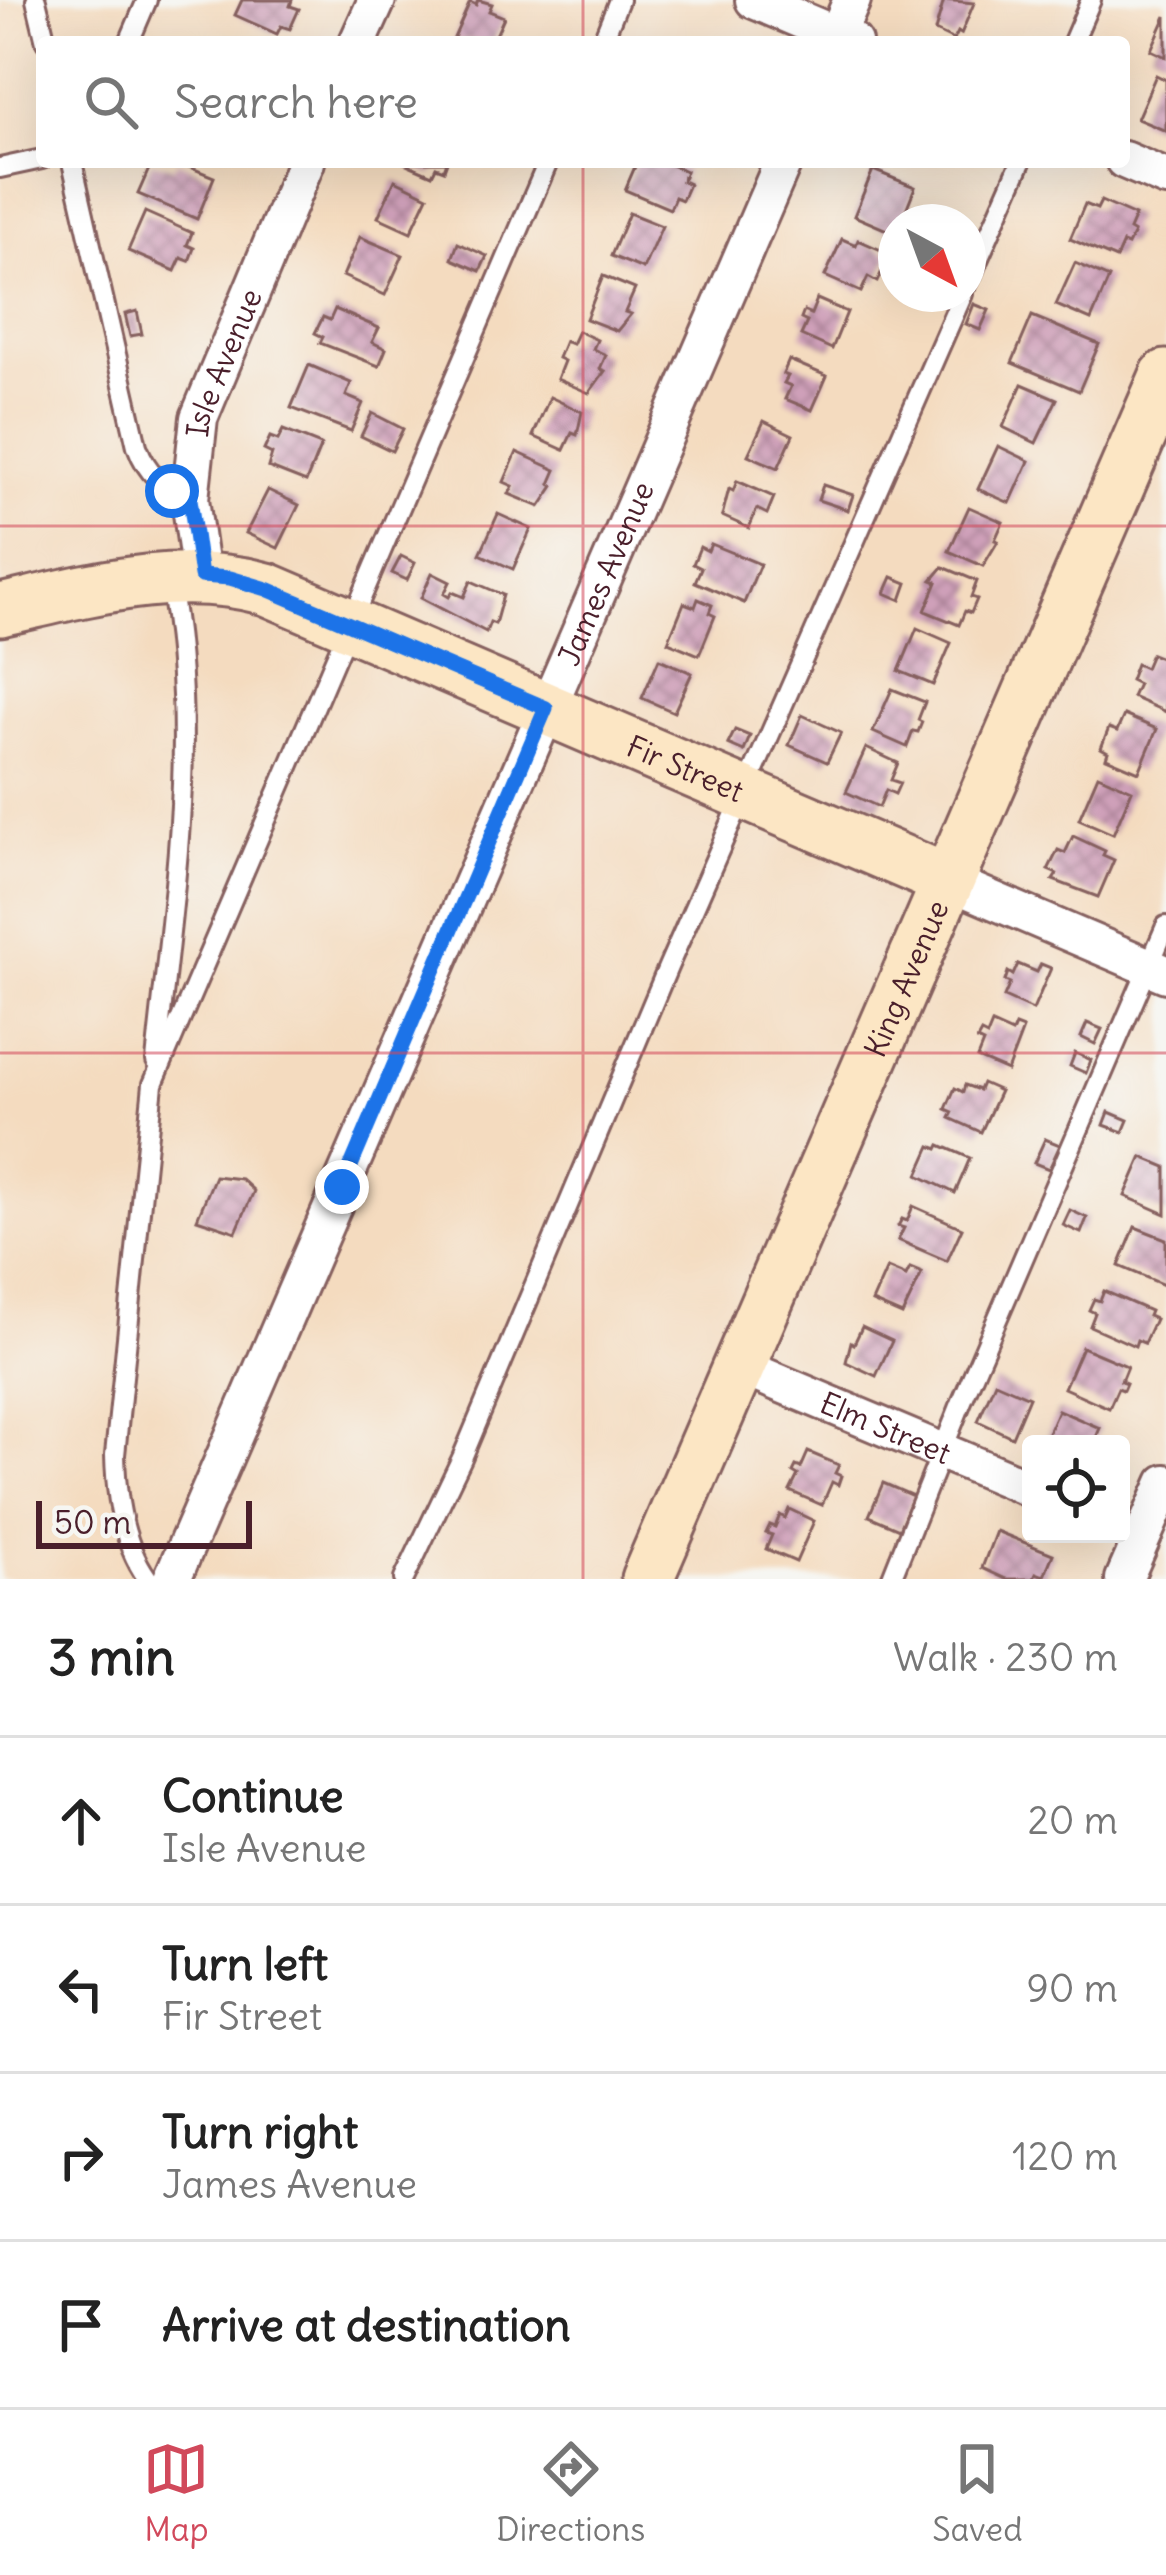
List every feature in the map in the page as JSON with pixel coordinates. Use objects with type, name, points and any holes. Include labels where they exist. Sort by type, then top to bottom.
[{"type":"street","points":[[361,36],[376,0]]},
{"type":"street","points":[[754,0],[833,36]]},
{"type":"street","points":[[843,36],[852,0]]},
{"type":"street","points":[[1130,163],[1166,178]]},
{"type":"street","name":"Isle Avenue","points":[[184,576],[199,418],[303,168]]},
{"type":"street","name":"James Avenue","points":[[172,1579],[780,168]]},
{"type":"street","name":"King Avenue","points":[[647,1579],[1166,376]]},
{"type":"street","points":[[0,610],[184,576]]},
{"type":"street","name":"Fir Street","points":[[184,576],[230,578],[267,589],[1157,970]]},
{"type":"street","name":"Elm Street","points":[[739,1366],[1022,1485]]},
{"type":"street","points":[[1124,1579],[1132,1532],[1166,1483]]},
{"type":"lane","points":[[36,0],[45,36]]},
{"type":"lane","points":[[132,36],[147,0]]},
{"type":"lane","points":[[605,36],[620,0]]},
{"type":"lane","points":[[1076,36],[1091,0]]},
{"type":"lane","points":[[0,168],[36,160]]},
{"type":"lane","points":[[76,168],[137,446],[143,463],[158,481],[190,499]]},
{"type":"lane","points":[[153,1084],[545,168]]},
{"type":"lane","points":[[986,242],[1018,168]]},
{"type":"lane","points":[[404,1579],[462,1458],[743,795],[955,312]]},
{"type":"lane","points":[[148,1579],[126,1531],[116,1484],[116,1455],[183,767],[179,635],[184,576]]},
{"type":"lane","points":[[891,1579],[942,1450],[1157,970],[1166,926]]},
{"type":"building","points":[[242,0],[292,0],[290,6],[299,9],[290,29],[281,26],[277,34],[235,15]]},
{"type":"building","points":[[478,0],[492,4],[489,11],[504,17],[496,36],[455,36],[470,2],[476,5]]},
{"type":"building","points":[[944,0],[974,3],[961,34],[946,36],[935,31]]},
{"type":"building","points":[[1166,16],[1166,57],[1151,50]]},
{"type":"building","points":[[1156,75],[1166,80],[1166,131],[1137,119]]},
{"type":"building","points":[[149,168],[192,168],[214,177],[197,219],[138,194]]},
{"type":"building","points":[[634,168],[679,168],[686,171],[682,181],[689,184],[682,200],[675,197],[670,209],[625,190]]},
{"type":"building","points":[[873,170],[915,187],[908,204],[878,204],[878,226],[854,216]]},
{"type":"building","points":[[395,180],[428,196],[411,232],[378,217]]},
{"type":"building","points":[[1101,201],[1135,216],[1129,230],[1134,233],[1116,259],[1070,239],[1085,204],[1097,209]]},
{"type":"building","points":[[145,212],[192,233],[187,245],[194,248],[189,261],[181,258],[175,271],[128,251]]},
{"type":"building","points":[[629,213],[662,226],[643,269],[611,256]]},
{"type":"building","points":[[360,237],[403,255],[385,295],[343,276]]},
{"type":"building","points":[[842,239],[878,249],[878,280],[868,277],[861,292],[825,276]]},
{"type":"building","points":[[458,243],[487,256],[480,271],[452,259]]},
{"type":"building","points":[[1075,263],[1109,278],[1091,320],[1056,305]]},
{"type":"building","points":[[603,276],[635,289],[625,312],[631,314],[617,331],[586,319]]},
{"type":"building","points":[[817,299],[847,312],[832,349],[801,335],[807,322],[801,319],[804,311],[811,314]]},
{"type":"building","points":[[335,309],[379,328],[372,342],[386,349],[379,366],[320,343],[323,337],[315,333],[323,317],[330,320]]},
{"type":"building","points":[[989,310],[980,330],[966,324],[971,312]]},
{"type":"building","points":[[137,311],[142,334],[130,336],[125,314]]},
{"type":"building","points":[[1032,316],[1099,344],[1079,391],[1012,363]]},
{"type":"building","points":[[578,331],[597,340],[593,349],[606,355],[600,369],[605,371],[589,393],[557,379],[565,341],[572,344]]},
{"type":"building","points":[[789,360],[827,376],[812,410],[785,399],[791,386],[784,383],[788,376],[783,374]]},
{"type":"building","points":[[309,365],[351,383],[346,396],[363,403],[351,431],[291,408]]},
{"type":"building","points":[[1022,384],[1057,399],[1036,443],[1003,427]]},
{"type":"building","points":[[550,397],[582,412],[577,435],[572,433],[564,450],[533,436]]},
{"type":"building","points":[[372,413],[403,429],[392,451],[361,436]]},
{"type":"building","points":[[764,421],[793,435],[778,468],[748,455]]},
{"type":"building","points":[[283,430],[321,445],[306,482],[268,467],[272,454],[264,450],[270,437],[278,440]]},
{"type":"building","points":[[998,446],[1029,461],[1010,503],[978,489]]},
{"type":"building","points":[[517,452],[556,470],[550,484],[554,486],[540,507],[509,494],[513,486],[504,482]]},
{"type":"building","points":[[737,481],[774,497],[767,514],[757,509],[749,528],[722,516],[729,489],[733,491]]},
{"type":"building","points":[[823,485],[853,495],[848,510],[818,500]]},
{"type":"building","points":[[268,490],[299,505],[278,548],[246,533]]},
{"type":"building","points":[[969,507],[1003,522],[983,566],[949,551]]},
{"type":"building","points":[[498,514],[531,529],[513,569],[480,554]]},
{"type":"building","points":[[711,544],[760,564],[744,603],[695,582],[701,568],[693,564],[700,547],[708,551]]},
{"type":"building","points":[[401,556],[415,563],[407,580],[392,573]]},
{"type":"building","points":[[943,567],[977,581],[971,597],[977,599],[959,625],[925,611],[937,582],[932,580]]},
{"type":"building","points":[[432,573],[450,582],[444,594],[449,597],[452,592],[464,597],[471,581],[503,595],[495,624],[490,622],[486,632],[421,598]]},
{"type":"building","points":[[892,577],[907,583],[901,600],[885,593]]},
{"type":"building","points":[[698,599],[712,605],[709,613],[715,616],[699,655],[668,642],[684,603],[695,607]]},
{"type":"building","points":[[917,628],[951,643],[933,685],[899,671]]},
{"type":"building","points":[[1151,654],[1166,660],[1166,712],[1132,697],[1138,684],[1130,680],[1136,664],[1145,668]]},
{"type":"building","points":[[659,659],[692,673],[674,712],[642,698]]},
{"type":"building","points":[[892,689],[925,702],[918,732],[913,731],[907,747],[873,732]]},
{"type":"building","points":[[802,715],[841,733],[827,762],[789,745]]},
{"type":"building","points":[[1124,715],[1157,729],[1139,772],[1106,758],[1108,752],[1101,748],[1109,728],[1117,731]]},
{"type":"building","points":[[735,730],[750,736],[744,751],[728,744]]},
{"type":"building","points":[[866,748],[898,763],[891,780],[900,783],[895,794],[886,790],[879,807],[846,792]]},
{"type":"building","points":[[1098,775],[1132,790],[1113,834],[1079,819]]},
{"type":"building","points":[[1073,836],[1114,860],[1098,897],[1053,880],[1057,874],[1048,870],[1058,850],[1065,853]]},
{"type":"building","points":[[1018,964],[1037,972],[1041,964],[1051,968],[1033,1010],[1004,997],[1010,983],[1005,981],[1008,972],[1013,975]]},
{"type":"building","points":[[1087,1023],[1102,1029],[1095,1044],[1081,1037]]},
{"type":"building","points":[[992,1024],[1012,1033],[1015,1026],[1023,1029],[1007,1071],[977,1058],[983,1043],[977,1040],[981,1033],[987,1036]]},
{"type":"building","points":[[1075,1053],[1091,1060],[1086,1073],[1070,1066]]},
{"type":"building","points":[[982,1083],[1000,1091],[981,1132],[950,1118],[953,1112],[946,1109],[955,1088],[963,1092],[965,1085],[979,1090]]},
{"type":"building","points":[[1109,1112],[1128,1120],[1123,1132],[1104,1125]]},
{"type":"building","points":[[1045,1139],[1060,1145],[1049,1169],[1034,1163]]},
{"type":"building","points":[[940,1145],[970,1158],[955,1193],[918,1175],[931,1146],[938,1149]]},
{"type":"building","points":[[1142,1157],[1166,1167],[1166,1214],[1125,1196]]},
{"type":"building","points":[[215,1176],[241,1179],[254,1191],[236,1232],[197,1219]]},
{"type":"building","points":[[913,1206],[962,1228],[947,1261],[898,1240],[904,1228],[898,1226],[902,1219],[907,1221]]},
{"type":"building","points":[[1070,1210],[1087,1218],[1081,1233],[1063,1225]]},
{"type":"building","points":[[1135,1227],[1166,1239],[1166,1286],[1119,1266]]},
{"type":"building","points":[[887,1268],[906,1276],[910,1268],[922,1273],[902,1315],[872,1302]]},
{"type":"building","points":[[1104,1291],[1150,1311],[1148,1316],[1155,1319],[1144,1343],[1137,1340],[1135,1346],[1090,1326],[1095,1313],[1089,1310]]},
{"type":"building","points":[[862,1327],[892,1341],[876,1376],[846,1362],[851,1342],[854,1344]]},
{"type":"building","points":[[1082,1347],[1127,1366],[1123,1390],[1118,1388],[1109,1408],[1064,1388]]},
{"type":"building","points":[[995,1382],[1029,1397],[1012,1437],[978,1421]]},
{"type":"building","points":[[1058,1410],[1100,1428],[1097,1435],[1047,1435]]},
{"type":"building","points":[[808,1452],[839,1465],[838,1485],[832,1482],[822,1505],[790,1491],[798,1475],[793,1472],[796,1466],[801,1468]]},
{"type":"building","points":[[883,1483],[913,1496],[899,1529],[869,1516]]},
{"type":"building","points":[[789,1509],[814,1521],[796,1562],[766,1549],[772,1535],[766,1533],[770,1525],[775,1527]]},
{"type":"building","points":[[996,1531],[1053,1554],[1044,1576],[1036,1573],[1034,1579],[1006,1579],[982,1568]]},
{"type":"route","points":[[172,491],[190,499],[201,576],[230,578],[267,589],[546,708],[342,1187]]}]
